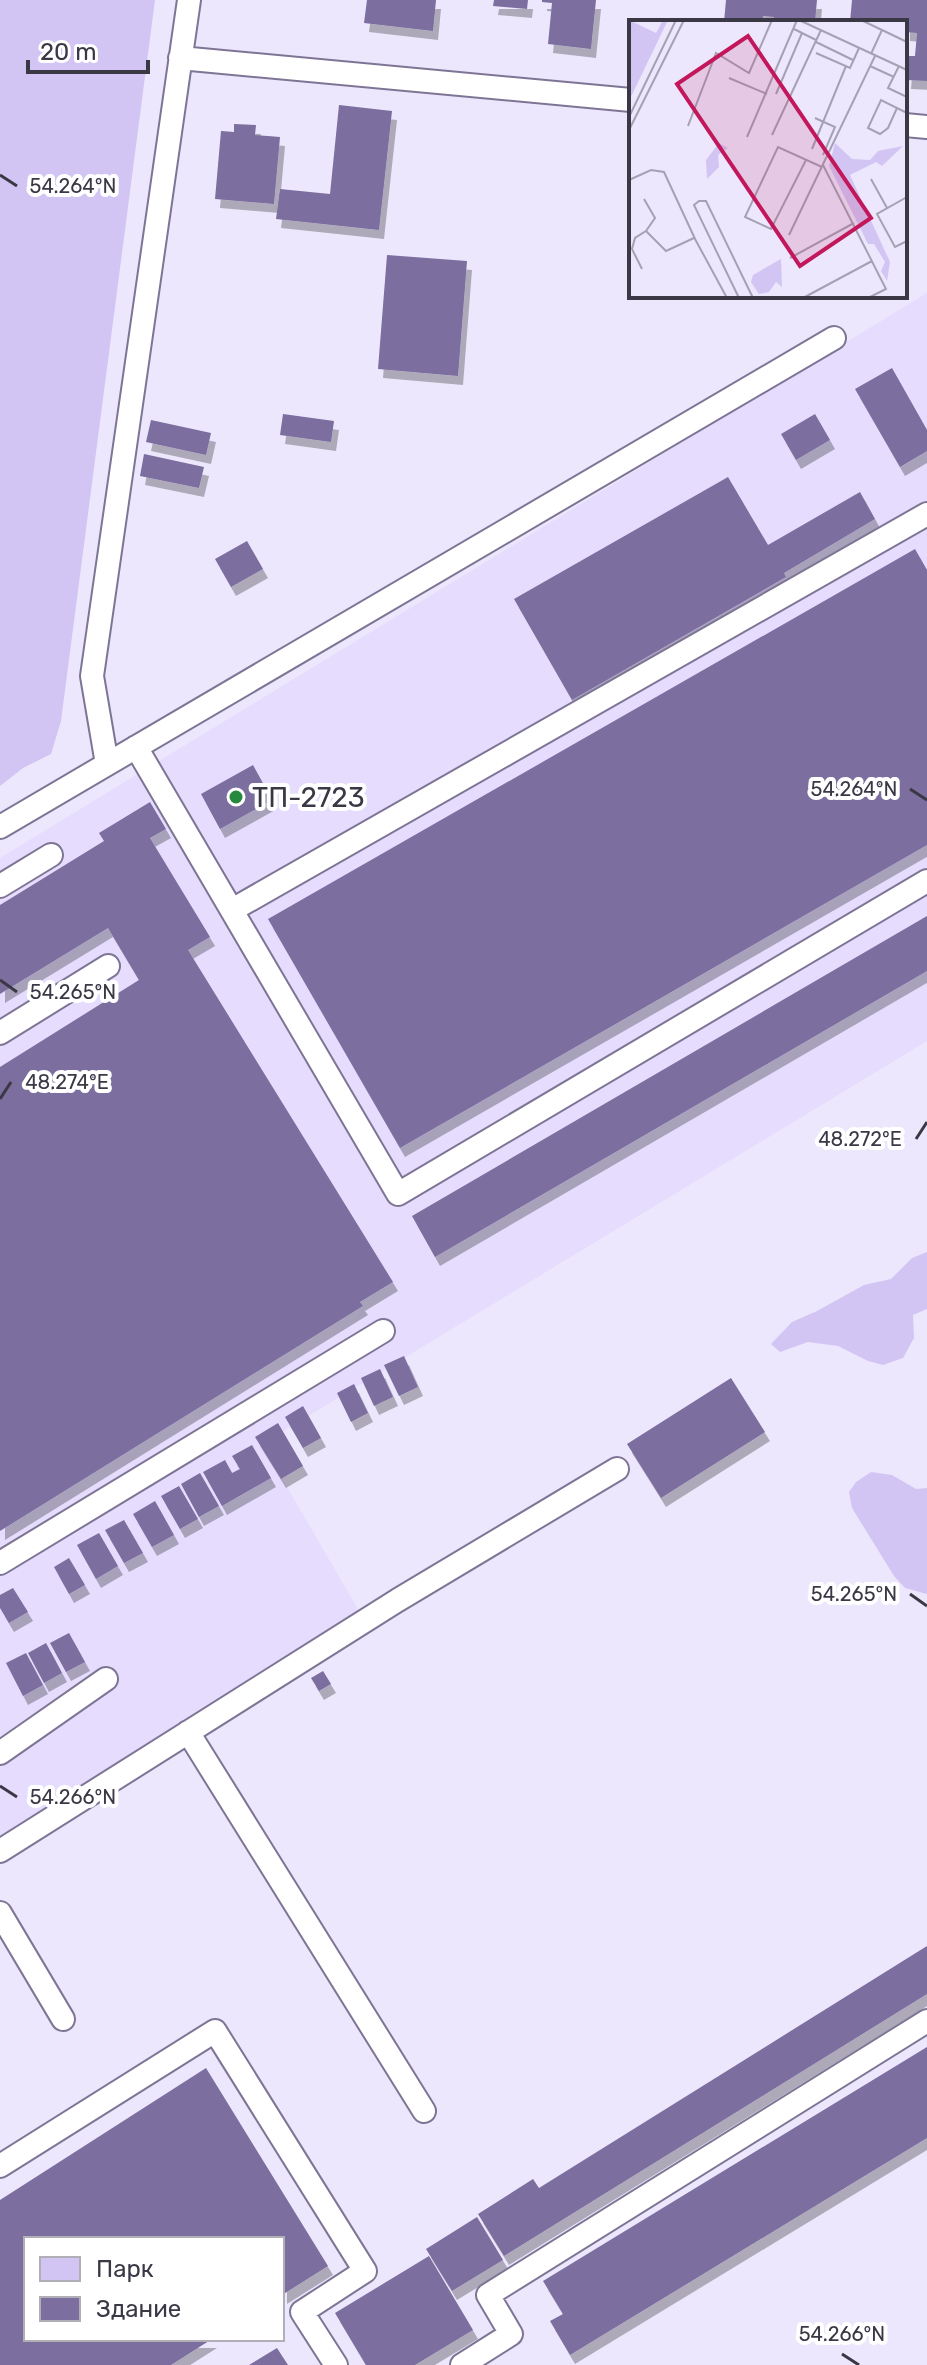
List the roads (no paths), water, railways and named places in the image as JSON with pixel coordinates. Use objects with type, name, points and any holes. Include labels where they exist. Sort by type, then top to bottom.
[{"type":"lane","points":[[107,764],[92,676],[189,0]]},
{"type":"lane","points":[[180,58],[629,100]]},
{"type":"lane","points":[[907,125],[927,127]]},
{"type":"lane","points":[[0,827],[834,338]]},
{"type":"lane","points":[[232,910],[927,514]]},
{"type":"lane","points":[[136,747],[398,1194],[927,881]]},
{"type":"lane","points":[[0,886],[51,855]]},
{"type":"lane","points":[[0,1033],[108,966]]},
{"type":"lane","points":[[0,1563],[383,1331]]},
{"type":"lane","points":[[0,1851],[398,1600],[617,1469]]},
{"type":"lane","points":[[0,1753],[106,1679]]},
{"type":"lane","points":[[188,1732],[424,2111]]},
{"type":"lane","points":[[0,1913],[63,2019]]},
{"type":"lane","points":[[462,2365],[511,2334],[488,2295],[927,2021]]},
{"type":"lane","points":[[0,2166],[215,2031],[365,2271],[302,2312],[336,2365]]},
{"type":"place","name":"ТП-2723","points":[[236,797]]}]
